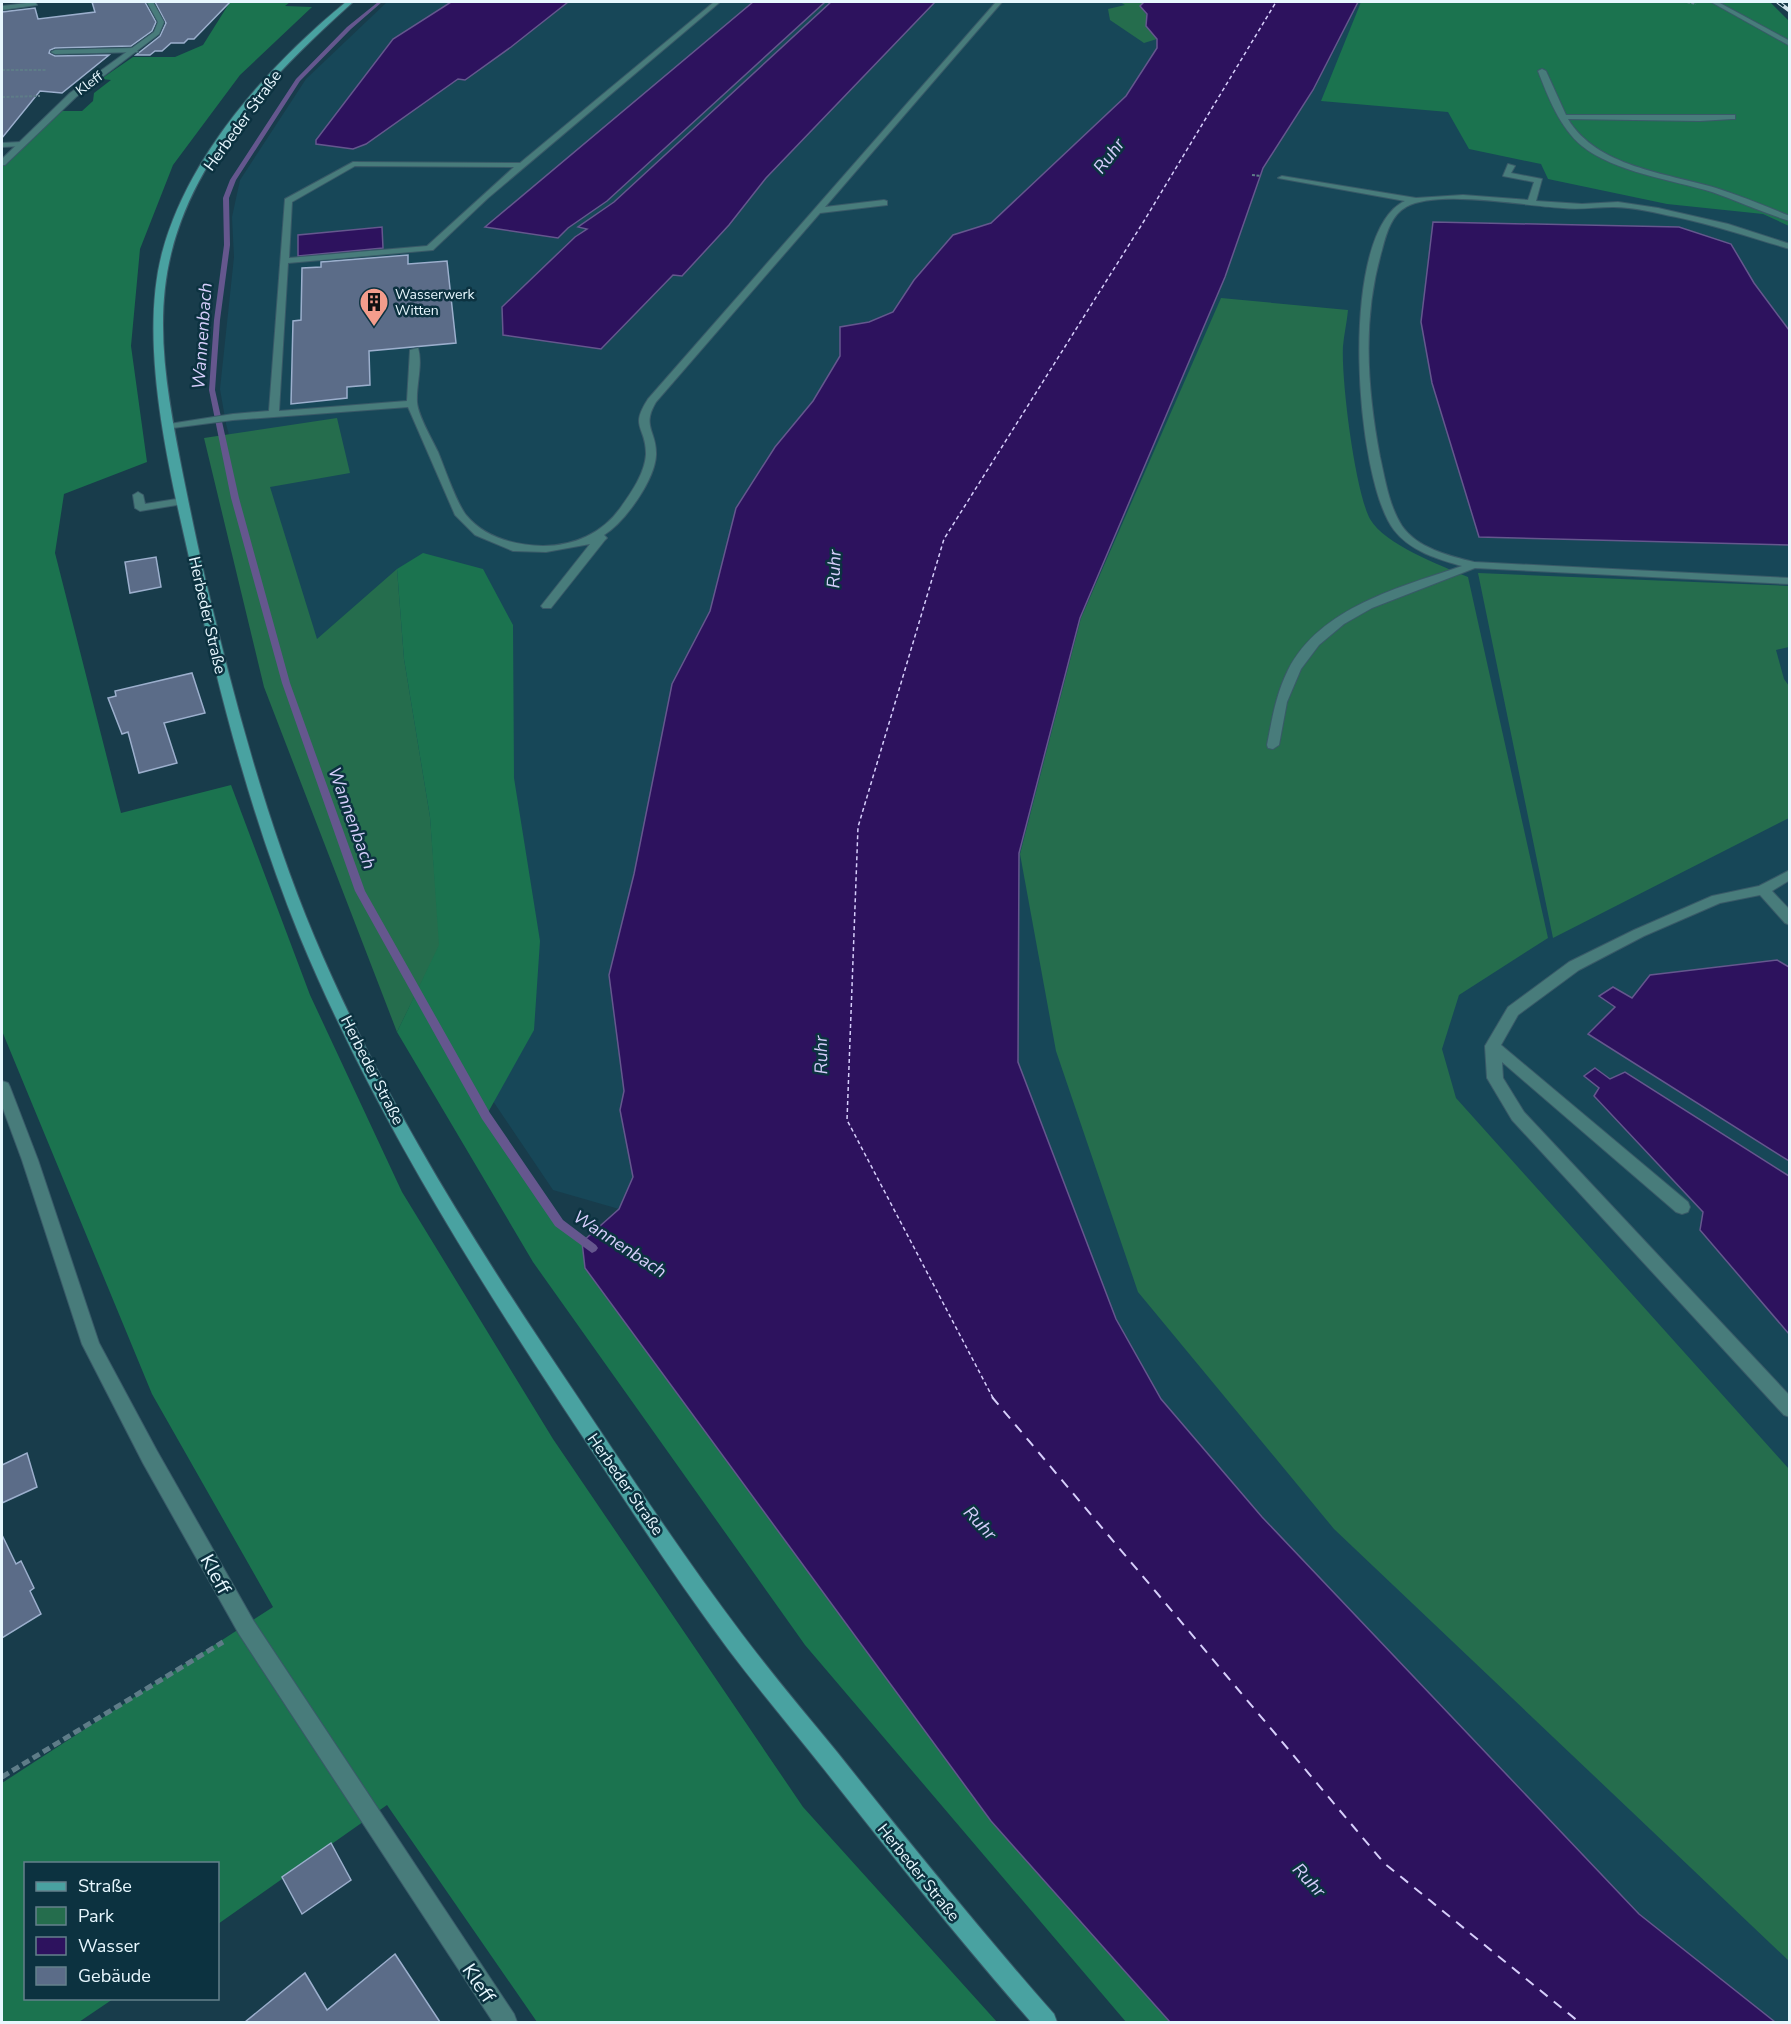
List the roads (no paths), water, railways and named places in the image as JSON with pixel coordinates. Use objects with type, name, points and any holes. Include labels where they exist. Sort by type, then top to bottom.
[{"type":"main road","name":"Herbeder Straße","points":[[350,2],[301,45],[261,89],[206,167],[177,220],[168,247],[159,306],[159,344],[169,427],[196,570],[231,712],[262,818],[323,973],[435,1190],[536,1353],[732,1637],[976,1944],[1046,2022]]},
{"type":"street","name":"Kleff","points":[[2,163],[73,95],[157,33],[161,22],[150,2]]},
{"type":"street","points":[[284,261],[430,248],[523,165],[717,2]]},
{"type":"street","points":[[547,606],[607,529],[624,512],[644,478],[651,456],[650,438],[644,425],[644,414],[652,401],[999,2]]},
{"type":"street","points":[[1714,2],[1790,44]]},
{"type":"street","points":[[2,8],[35,4]]},
{"type":"street","points":[[55,52],[135,50]]},
{"type":"street","points":[[1542,71],[1564,117],[1585,145],[1611,158],[1707,188],[1790,219]]},
{"type":"street","points":[[1564,117],[1700,119],[1732,117]]},
{"type":"street","points":[[2,144],[21,144]]},
{"type":"street","points":[[274,415],[288,201],[353,164],[523,165]]},
{"type":"street","points":[[1511,166],[1506,174],[1539,181],[1531,202]]},
{"type":"street","points":[[1282,178],[1415,200],[1463,198],[1584,207],[1617,205],[1659,211],[1728,227],[1790,247]]},
{"type":"street","points":[[1415,200],[1395,212],[1381,239],[1367,297],[1363,351],[1370,416],[1382,489],[1389,512],[1398,528],[1411,541],[1443,557],[1474,565],[1790,581]]},
{"type":"street","points":[[816,211],[884,202]]},
{"type":"street","points":[[416,350],[412,404],[460,515],[479,533],[513,548],[546,549],[583,544],[607,529]]},
{"type":"street","points":[[169,427],[233,417],[412,404]]},
{"type":"street","points":[[138,495],[140,508],[183,501]]},
{"type":"street","points":[[1273,745],[1276,715],[1286,684],[1305,651],[1341,619],[1378,600],[1474,565]]},
{"type":"street","points":[[1790,874],[1763,890],[1717,899],[1639,933],[1574,966],[1513,1011],[1493,1046],[1495,1077],[1518,1116],[1790,1409]]},
{"type":"street","points":[[1763,890],[1790,920]]},
{"type":"street","points":[[1493,1046],[1682,1208]]},
{"type":"street","name":"Kleff","points":[[2,1087],[30,1160],[91,1344],[150,1457],[246,1627],[506,2022]]},
{"type":"water","points":[[451,2],[568,2],[465,80],[458,79],[366,144],[353,149],[316,144],[316,140],[393,39]]},
{"type":"water","points":[[753,2],[825,2],[607,201],[568,228],[558,238],[485,227]]},
{"type":"water","points":[[831,2],[935,2],[766,178],[729,225],[682,276],[673,275],[601,349],[503,335],[502,307],[575,237],[587,229],[578,227],[614,202]]},
{"type":"water","name":"Ruhr","points":[[1144,2],[1358,2],[1313,90],[1263,168],[1225,277],[1080,618],[1019,853],[1018,1062],[1116,1319],[1161,1399],[1262,1517],[1639,1914],[1775,2022],[1170,2022],[991,1821],[585,1268],[582,1242],[619,1209],[633,1177],[620,1110],[624,1091],[609,975],[634,874],[672,684],[710,611],[736,508],[775,447],[813,401],[840,356],[840,327],[869,322],[893,312],[914,280],[953,235],[991,223],[1126,96],[1157,48],[1157,39],[1146,26],[1147,14],[1140,6]]},
{"type":"water","points":[[1433,222],[1679,227],[1731,244],[1754,283],[1789,330],[1789,545],[1479,537],[1432,383],[1421,322]]},
{"type":"water","points":[[382,227],[383,248],[298,256],[298,235]]},
{"type":"water","points":[[1777,960],[1789,967],[1789,1161],[1588,1034],[1615,1007],[1599,996],[1613,987],[1632,998],[1650,975]]},
{"type":"water","points":[[1595,1068],[1610,1079],[1625,1072],[1789,1176],[1789,1334],[1700,1230],[1703,1212],[1594,1096],[1599,1088],[1584,1076]]},
{"type":"waterway","name":"Wannenbach","points":[[380,2],[349,28],[298,80],[233,180],[226,198],[227,245],[217,320],[212,390],[235,498],[286,683],[360,891],[486,1116],[559,1223],[592,1248]]},
{"type":"railway","points":[[1778,2],[1790,11]]},
{"type":"place","name":"Wasserwerk Witten","points":[[374,328]]}]
